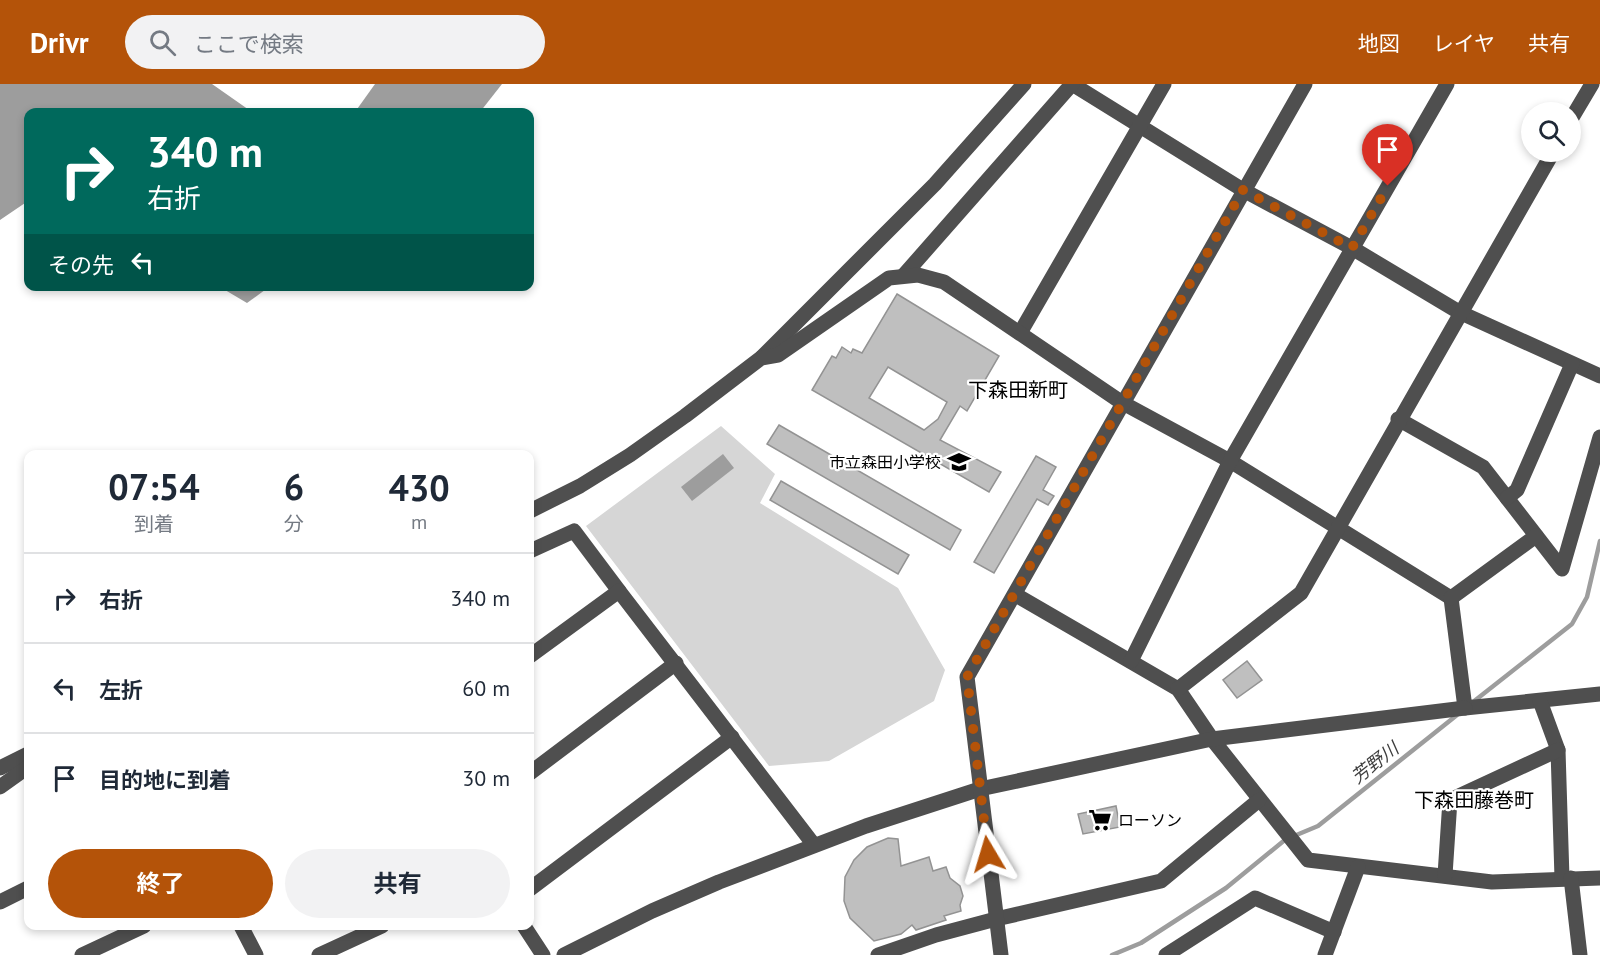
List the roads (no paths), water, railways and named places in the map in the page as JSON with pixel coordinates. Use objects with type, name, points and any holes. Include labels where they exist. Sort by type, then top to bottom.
[{"type":"street","points":[[534,509],[580,486],[630,454],[685,416],[761,358],[934,184],[1024,84]]},
{"type":"street","points":[[904,275],[1072,84],[1243,190],[1352,248],[1460,312],[1600,376]]},
{"type":"street","points":[[1020,333],[1164,84]]},
{"type":"street","points":[[1001,955],[967,677],[1016,595],[1121,402],[1305,84]]},
{"type":"street","points":[[1131,661],[1230,461],[1447,84]]},
{"type":"street","points":[[1580,102],[1590,84]]},
{"type":"street","points":[[1178,689],[1301,593],[1398,419],[1547,162]]},
{"type":"street","points":[[761,358],[778,355],[863,293],[889,278],[918,275],[944,282],[1121,402],[1230,461],[1451,598]]},
{"type":"street","points":[[1507,498],[1517,490],[1572,364]]},
{"type":"street","points":[[1398,419],[1483,467],[1562,569],[1600,437]]},
{"type":"street","points":[[534,549],[574,531],[814,845]]},
{"type":"street","points":[[1451,598],[1536,536]]},
{"type":"street","points":[[534,653],[619,591]]},
{"type":"street","points":[[1016,595],[1178,689],[1212,740],[1308,860],[1492,882],[1600,878]]},
{"type":"street","points":[[1451,598],[1465,708]]},
{"type":"street","points":[[534,769],[676,663]]},
{"type":"street","points":[[564,955],[652,911],[814,845],[980,789],[1212,740],[1465,708],[1600,694]]},
{"type":"street","points":[[1540,701],[1558,750],[1566,878],[1580,955]]},
{"type":"street","points":[[534,886],[732,737]]},
{"type":"street","points":[[1445,875],[1450,800],[1558,750]]},
{"type":"street","points":[[0,768],[24,756]]},
{"type":"street","points":[[0,787],[24,770]]},
{"type":"street","points":[[878,955],[936,935],[996,919],[1161,881],[1259,800]]},
{"type":"street","points":[[1325,955],[1358,867]]},
{"type":"street","points":[[0,902],[24,890]]},
{"type":"street","points":[[1166,955],[1255,898],[1334,932]]},
{"type":"street","points":[[82,955],[135,930]]},
{"type":"street","points":[[243,930],[256,955]]},
{"type":"street","points":[[319,955],[373,930]]},
{"type":"street","points":[[527,930],[543,955]]},
{"type":"waterway","name":"芳野川","points":[[1473,702],[1572,624],[1587,597],[1600,541]]},
{"type":"waterway","name":"芳野川","points":[[1294,836],[1318,826],[1457,715]]},
{"type":"waterway","name":"芳野川","points":[[1112,955],[1141,943],[1226,888],[1286,839]]},
{"type":"place","name":"市立森田小学校","points":[[959,462]]},
{"type":"place","name":"ローソン","points":[[1100,820]]},
{"type":"district","name":"下森田新町","points":[[1018,390]]},
{"type":"district","name":"下森田藤巻町","points":[[1474,800]]}]
